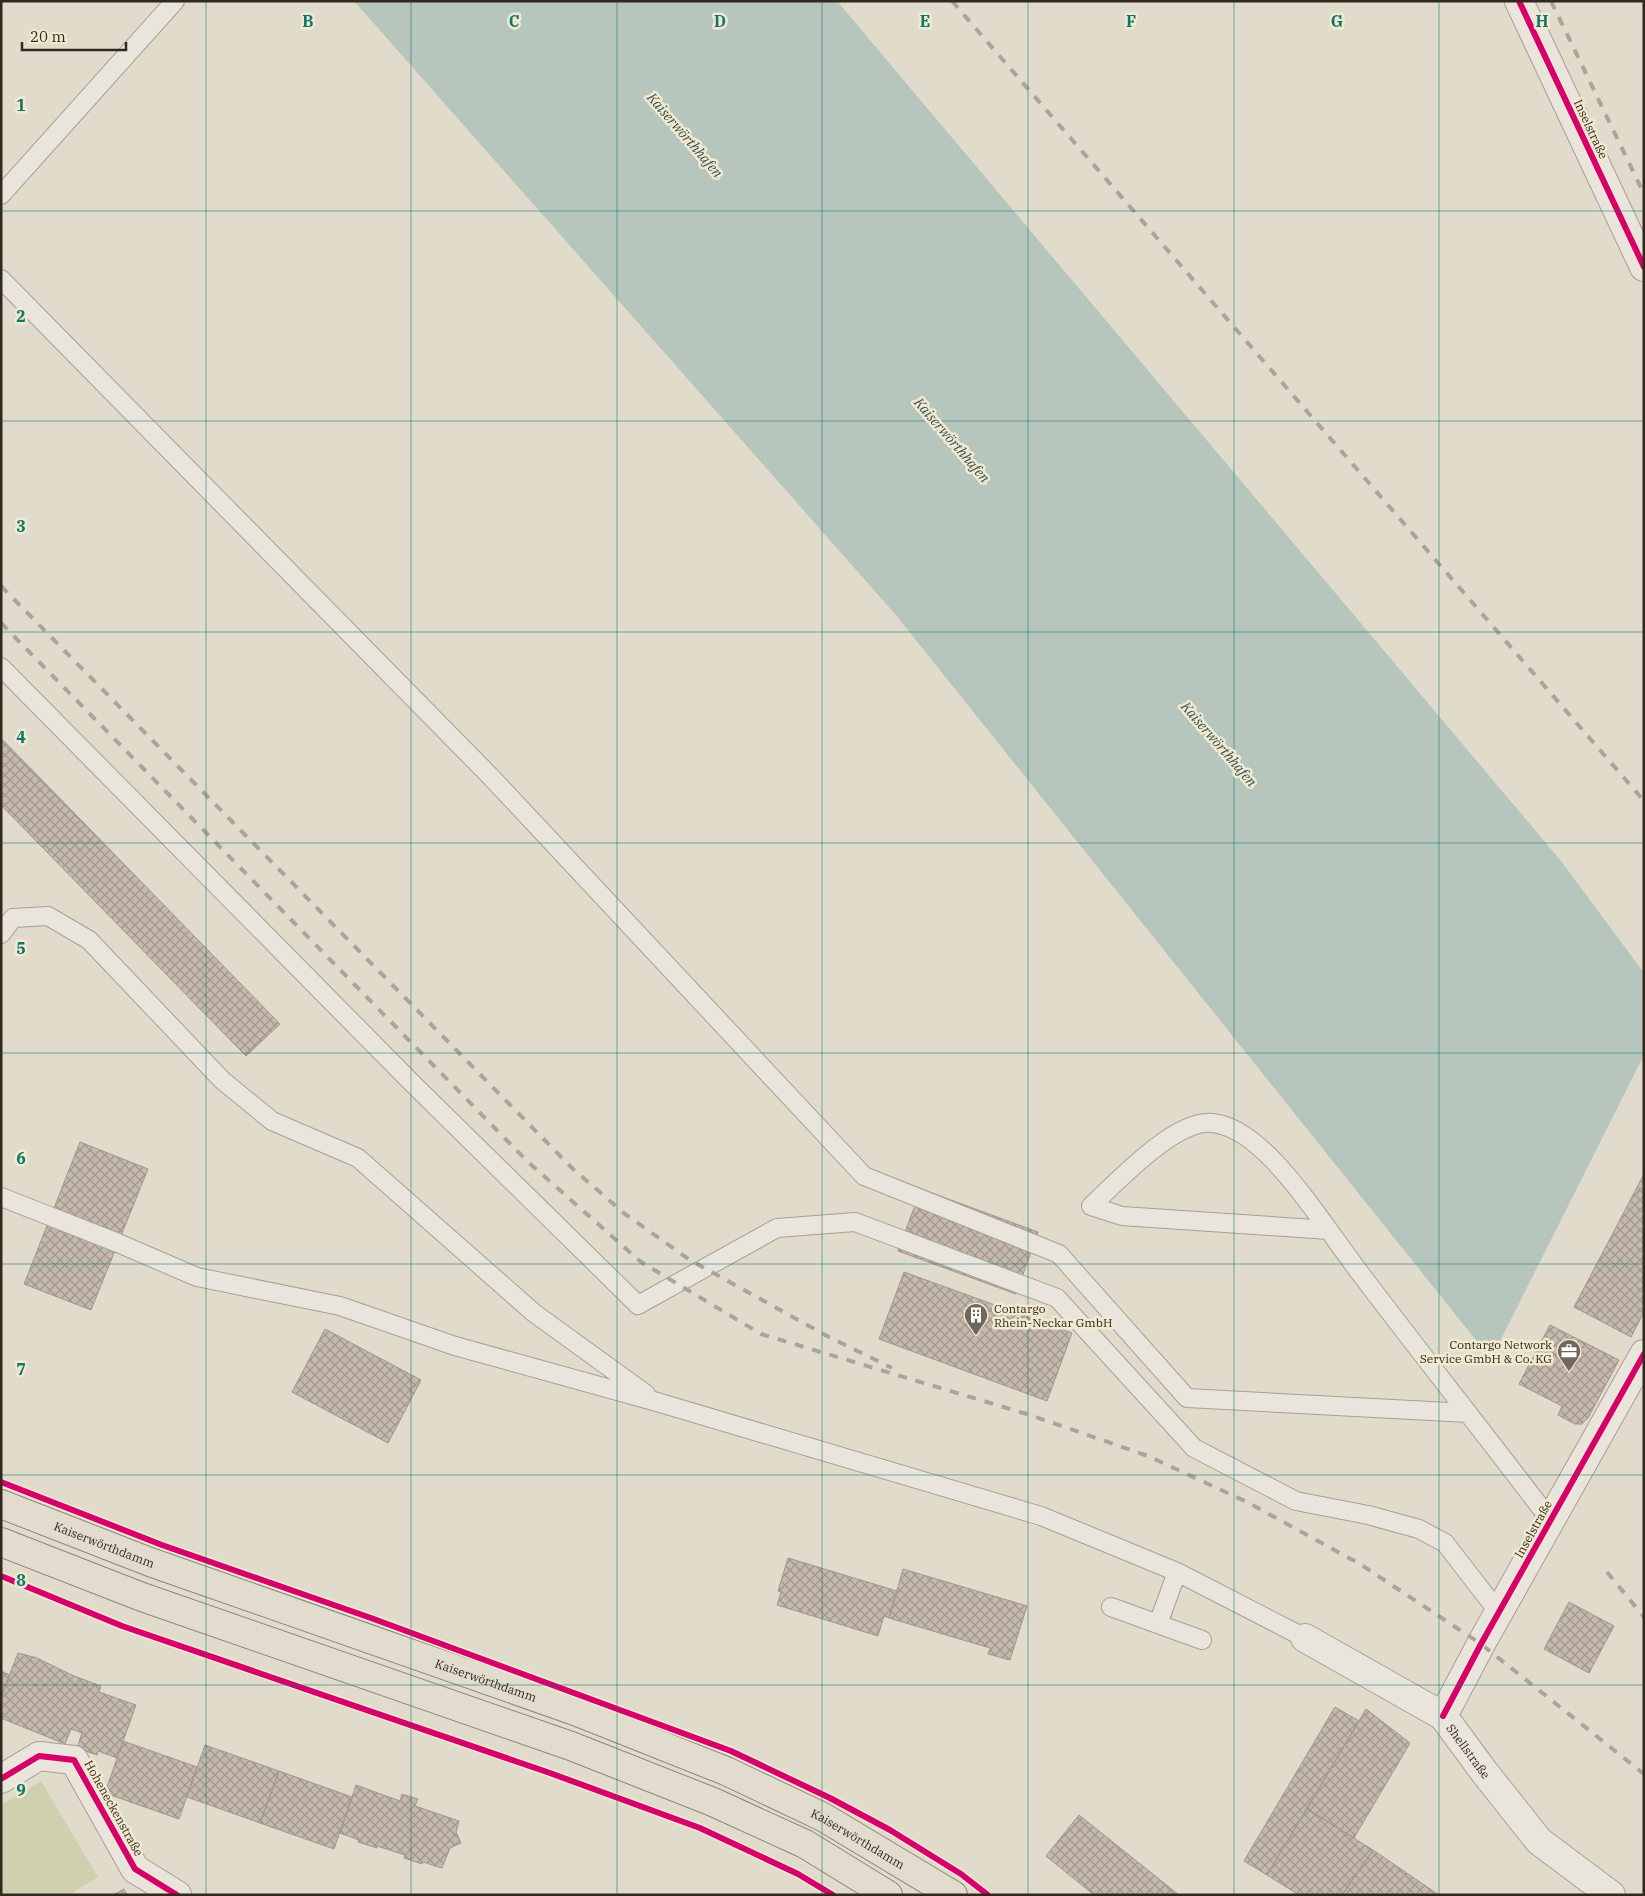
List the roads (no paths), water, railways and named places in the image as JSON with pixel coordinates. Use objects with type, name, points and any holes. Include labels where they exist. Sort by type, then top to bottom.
[{"type":"main road","name":"Kaiserwörthdamm","points":[[1,1504],[150,1562],[574,1712],[726,1771],[823,1817],[953,1895]]},
{"type":"main road","points":[[1,1542],[142,1597],[571,1746],[713,1802],[805,1844],[888,1895]]},
{"type":"street","name":"Inselstraße","points":[[1519,1],[1637,237],[1644,267]]},
{"type":"street","name":"Inselstraße","points":[[1443,1716],[1550,1520],[1644,1354]]},
{"type":"street","name":"Shellstraße","points":[[1304,1638],[1443,1716],[1485,1773],[1540,1841],[1611,1895]]},
{"type":"street","name":"Hoheneckenstraße","points":[[1,1779],[38,1756],[74,1760],[135,1869],[177,1895]]},
{"type":"lane","points":[[1,195],[176,1]]},
{"type":"lane","points":[[1,279],[491,778],[864,1176],[1060,1254],[1187,1398],[1468,1413]]},
{"type":"lane","points":[[1,667],[407,1078],[638,1305],[777,1228],[854,1222],[1057,1298],[1194,1448],[1296,1501],[1368,1515],[1419,1529],[1445,1543],[1499,1613]]},
{"type":"lane","points":[[1,934],[14,918],[48,916],[90,940],[222,1080],[272,1121],[358,1158],[534,1313],[657,1402]]},
{"type":"lane","points":[[1329,1230],[1122,1216],[1091,1206],[1152,1150],[1192,1125],[1212,1122],[1234,1129],[1254,1143],[1279,1167],[1313,1208],[1329,1230],[1361,1276],[1550,1520]]},
{"type":"lane","points":[[1,1197],[118,1243],[197,1277],[340,1306],[454,1346],[657,1402],[1041,1516],[1177,1572],[1304,1638]]},
{"type":"lane","points":[[1158,1624],[1177,1572]]},
{"type":"lane","points":[[1111,1607],[1202,1640]]},
{"type":"water","name":"Kaiserwörthhafen","points":[[354,1],[837,1],[1561,861],[1644,973],[1644,1055],[1491,1359],[895,614]]},
{"type":"railway","points":[[952,1],[1644,801]]},
{"type":"railway","points":[[1551,1],[1644,194]]},
{"type":"railway","points":[[1,586],[572,1168],[625,1214],[690,1260],[827,1336],[892,1368]]},
{"type":"railway","points":[[1,623],[528,1162],[641,1262],[761,1334],[1030,1415],[1148,1456],[1247,1502],[1360,1564],[1481,1644],[1644,1774]]},
{"type":"railway","points":[[1607,1572],[1644,1617]]},
{"type":"place","name":"Contargo Rhein-Neckar GmbH","points":[[976,1336]]},
{"type":"place","name":"Contargo Network Service GmbH & Co. KG","points":[[1569,1372]]}]
